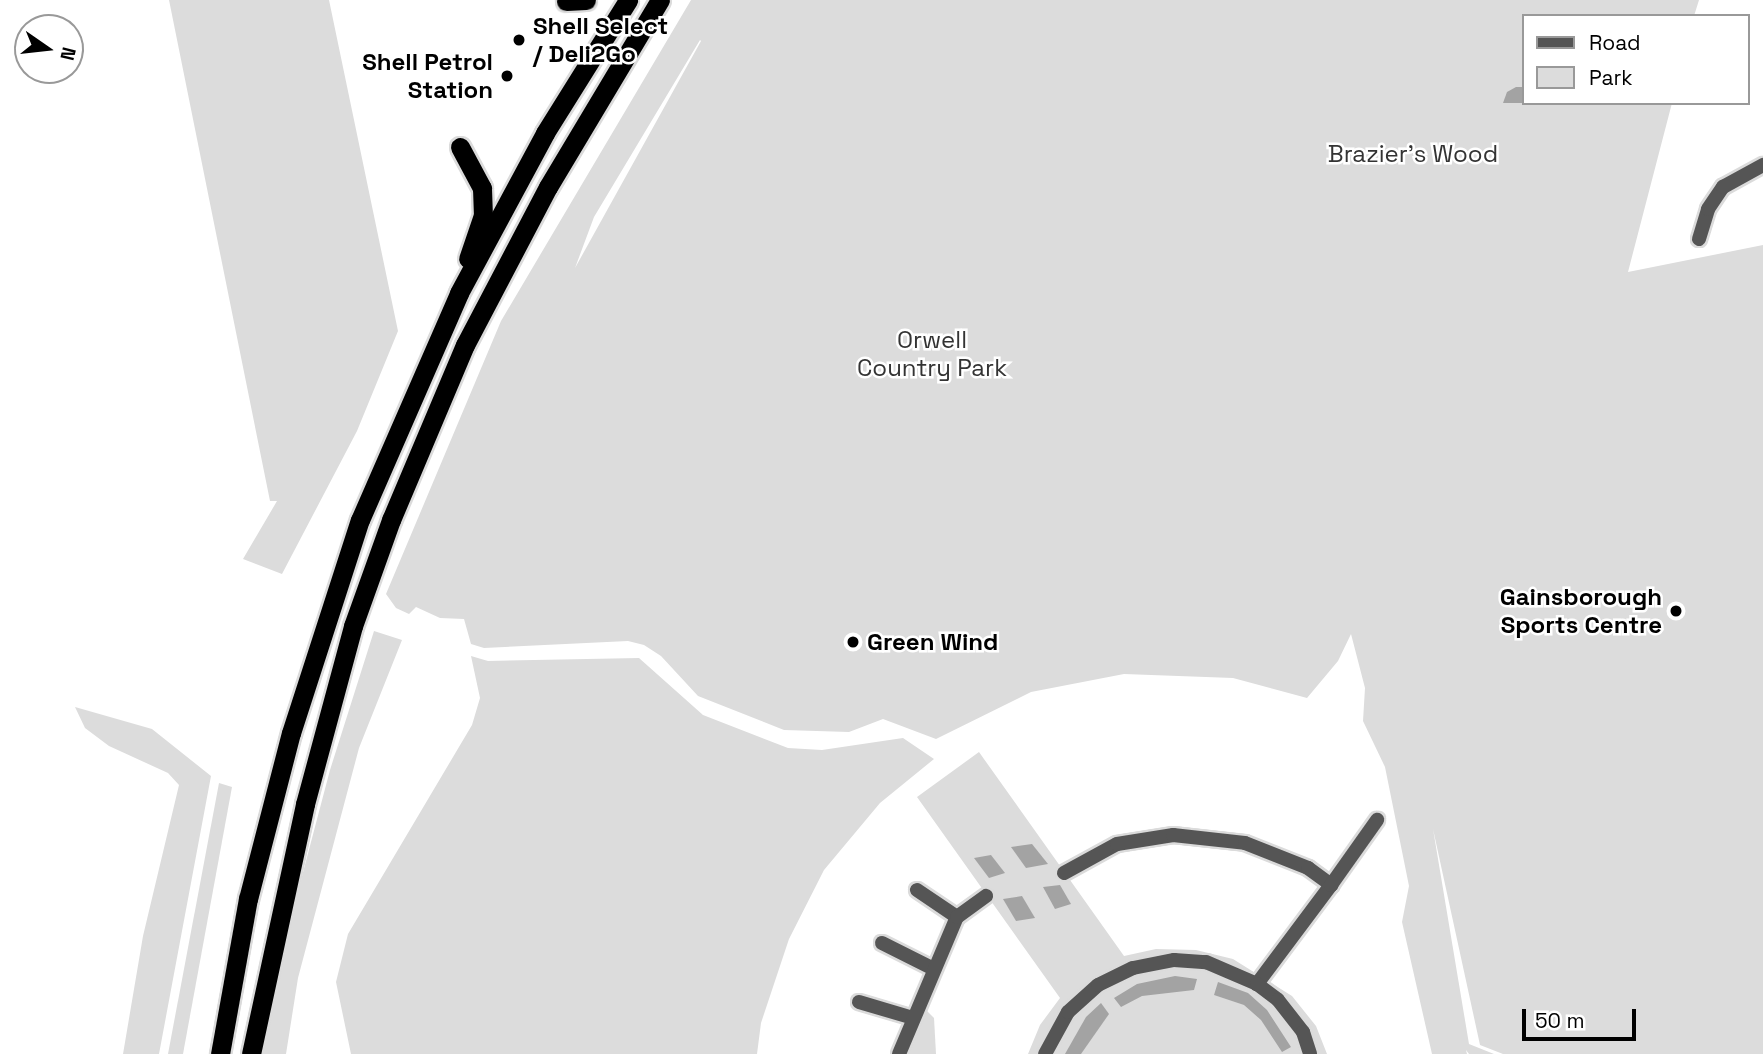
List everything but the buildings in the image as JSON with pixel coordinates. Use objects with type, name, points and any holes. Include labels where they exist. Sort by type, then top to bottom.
[{"type":"highway","points":[[566,1],[586,0]]},
{"type":"highway","points":[[220,1054],[248,899],[326,616],[360,520],[459,293],[545,133],[628,0]]},
{"type":"highway","points":[[251,1054],[305,804],[353,626],[391,520],[465,345],[548,187],[660,0]]},
{"type":"highway","points":[[459,293],[482,215],[482,188],[460,147]]},
{"type":"street","points":[[1699,239],[1708,209],[1723,187],[1763,165]]},
{"type":"street","points":[[1257,984],[1377,820]]},
{"type":"street","points":[[1064,873],[1117,845],[1194,835],[1272,851],[1331,885]]},
{"type":"street","points":[[917,890],[957,917]]},
{"type":"street","points":[[899,1054],[913,1018],[929,992],[934,969],[957,917],[986,896]]},
{"type":"street","points":[[882,943],[934,969]]},
{"type":"street","points":[[1045,1054],[1068,1012],[1098,985],[1133,968],[1174,960],[1206,962],[1257,984],[1278,1000],[1303,1032],[1310,1054]]},
{"type":"street","points":[[859,1002],[913,1018]]},
{"type":"green space","points":[[169,0],[329,0],[398,331],[357,431],[282,574],[243,559],[277,501],[270,501]]},
{"type":"green space","name":"Orwell Country Park","points":[[691,0],[1699,0],[1695,14],[1522,14],[1522,105],[1671,105],[1628,272],[1763,245],[1763,1054],[1503,1054],[1480,1045],[1433,829],[1469,1044],[1494,1054],[1469,1054],[1466,1050],[1467,1054],[1432,1054],[1402,922],[1409,886],[1385,767],[1363,721],[1365,688],[1351,634],[1338,661],[1307,698],[1233,678],[1124,674],[1031,692],[936,739],[883,719],[849,732],[784,730],[698,696],[661,656],[644,645],[628,641],[484,648],[471,644],[464,619],[440,618],[416,607],[409,614],[396,608],[386,594],[501,321]],"holes":[[[700,40],[701,41],[575,268],[594,217]]]},
{"type":"green space","points":[[374,631],[402,640],[359,748],[298,978],[286,1054],[255,1054],[330,770]]},
{"type":"green space","points":[[471,656],[488,661],[639,658],[703,715],[788,748],[822,750],[903,738],[934,759],[880,803],[824,870],[789,939],[761,1023],[757,1054],[351,1054],[336,982],[348,934],[472,725],[480,698]]},
{"type":"green space","points":[[75,707],[152,729],[211,776],[159,1054],[123,1054],[143,936],[179,785],[168,773],[109,746],[85,728]]},
{"type":"green space","points":[[979,752],[1124,956],[1156,949],[1196,950],[1233,959],[1292,996],[1316,1026],[1327,1054],[1028,1054],[1040,1025],[1060,998],[917,797]]},
{"type":"green space","points":[[219,783],[232,787],[183,1054],[168,1054]]},
{"type":"green space","points":[[927,1011],[934,1018],[936,1054],[907,1054]]},
{"type":"shaded area","points":[[1522,87],[1522,103],[1503,103],[1507,92]]},
{"type":"shaded area","points":[[1032,844],[1048,864],[1026,868],[1011,847]]},
{"type":"shaded area","points":[[991,855],[1005,873],[989,878],[974,858]]},
{"type":"shaded area","points":[[1060,885],[1071,904],[1055,909],[1043,887]]},
{"type":"shaded area","points":[[1022,896],[1035,918],[1016,921],[1003,899]]},
{"type":"shaded area","points":[[1175,976],[1197,979],[1194,990],[1142,996],[1121,1007],[1114,998],[1137,984]]},
{"type":"shaded area","points":[[1218,982],[1248,993],[1267,1010],[1291,1047],[1282,1052],[1261,1020],[1244,1005],[1214,995]]},
{"type":"shaded area","points":[[1101,1003],[1109,1014],[1081,1054],[1065,1054],[1086,1017]]},
{"type":"place","name":"Shell Select / Deli2Go","points":[[519,40]]},
{"type":"place","name":"Shell Petrol Station","points":[[507,76]]},
{"type":"place","name":"Gainsborough Sports Centre","points":[[1676,611]]},
{"type":"place","name":"Green Wind","points":[[853,642]]},
{"type":"park label","name":"Brazier's Wood","points":[[1413,154]]}]
